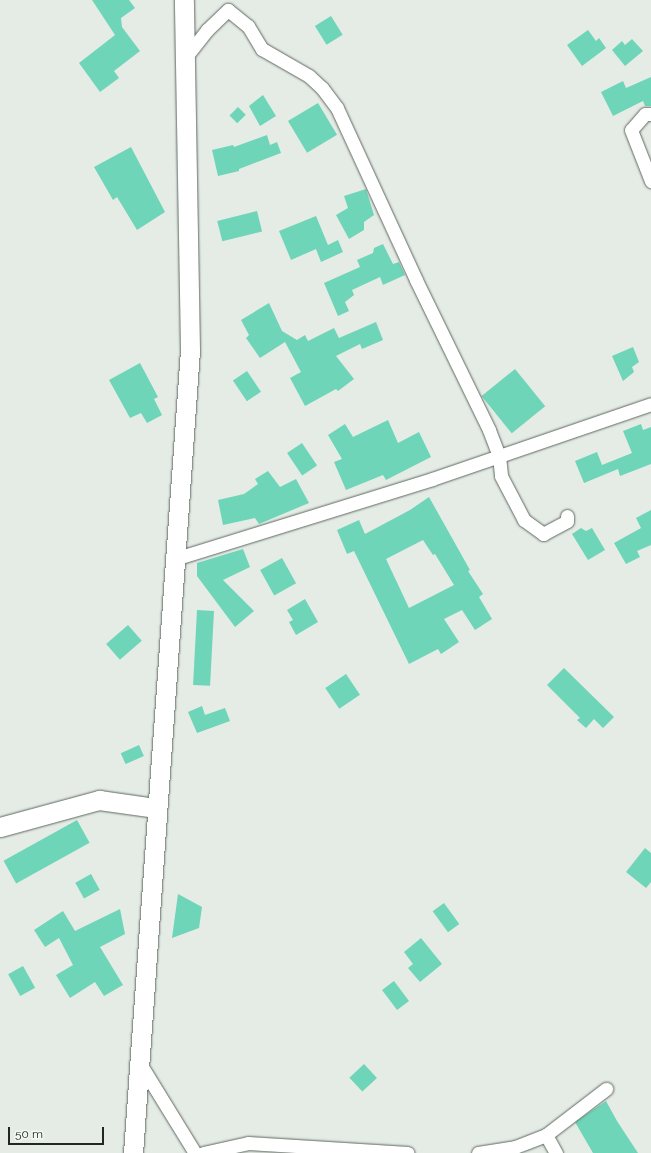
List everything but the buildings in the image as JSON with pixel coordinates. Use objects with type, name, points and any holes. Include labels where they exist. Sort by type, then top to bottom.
[{"type":"main road","points":[[133,1153],[156,808],[190,350],[184,0]]},
{"type":"main road","points":[[0,827],[99,800],[156,808]]},
{"type":"street","points":[[185,58],[207,30],[228,10],[248,26],[262,49],[309,76],[322,88],[337,108],[416,280],[489,430],[498,456],[501,476],[524,520],[543,534],[567,521],[567,516]]},
{"type":"street","points":[[651,114],[645,114],[631,130],[651,181]]},
{"type":"street","points":[[174,560],[498,456],[651,404]]},
{"type":"street","points":[[139,1062],[195,1153]]},
{"type":"street","points":[[478,1153],[515,1147],[546,1135],[606,1088]]},
{"type":"street","points":[[546,1135],[556,1153]]},
{"type":"street","points":[[203,1153],[248,1143],[408,1153]]}]
